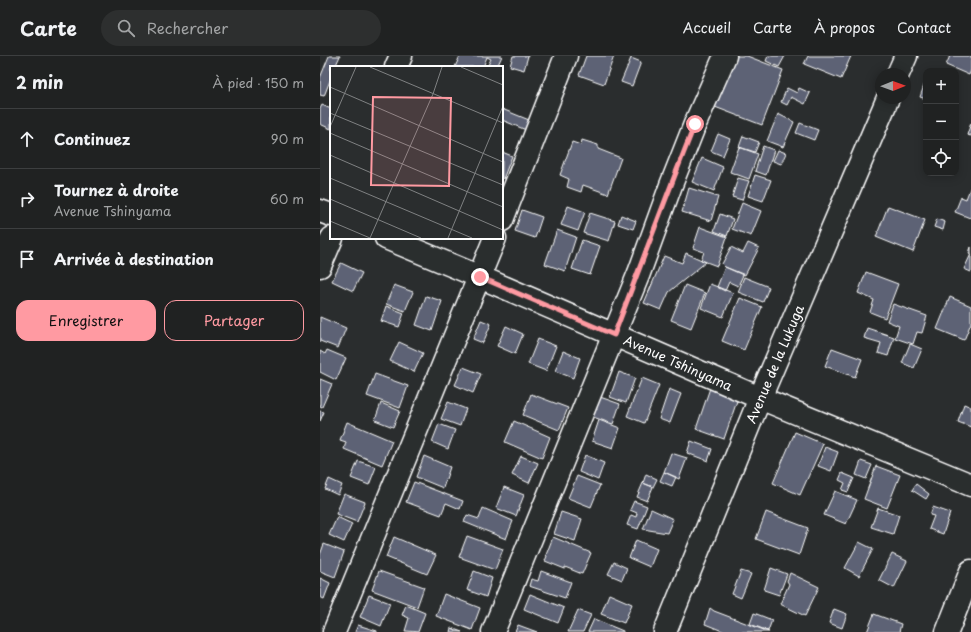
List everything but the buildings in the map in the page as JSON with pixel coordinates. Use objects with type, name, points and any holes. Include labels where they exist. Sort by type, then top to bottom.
[{"type":"street","points":[[396,66],[401,56]]},
{"type":"street","points":[[503,217],[566,56]]},
{"type":"street","points":[[493,632],[639,273],[671,186],[724,56]]},
{"type":"street","points":[[901,68],[906,56]]},
{"type":"street","name":"Avenue de la Lukuga","points":[[665,632],[760,398],[885,104]]},
{"type":"street","points":[[320,211],[330,215]]},
{"type":"street","points":[[320,266],[332,239]]},
{"type":"street","name":"Avenue Tshinyama","points":[[388,239],[760,398],[971,485]]},
{"type":"street","points":[[334,632],[495,239]]},
{"type":"street","points":[[947,632],[971,571]]},
{"type":"route","points":[[480,277],[614,335],[695,124]]}]
